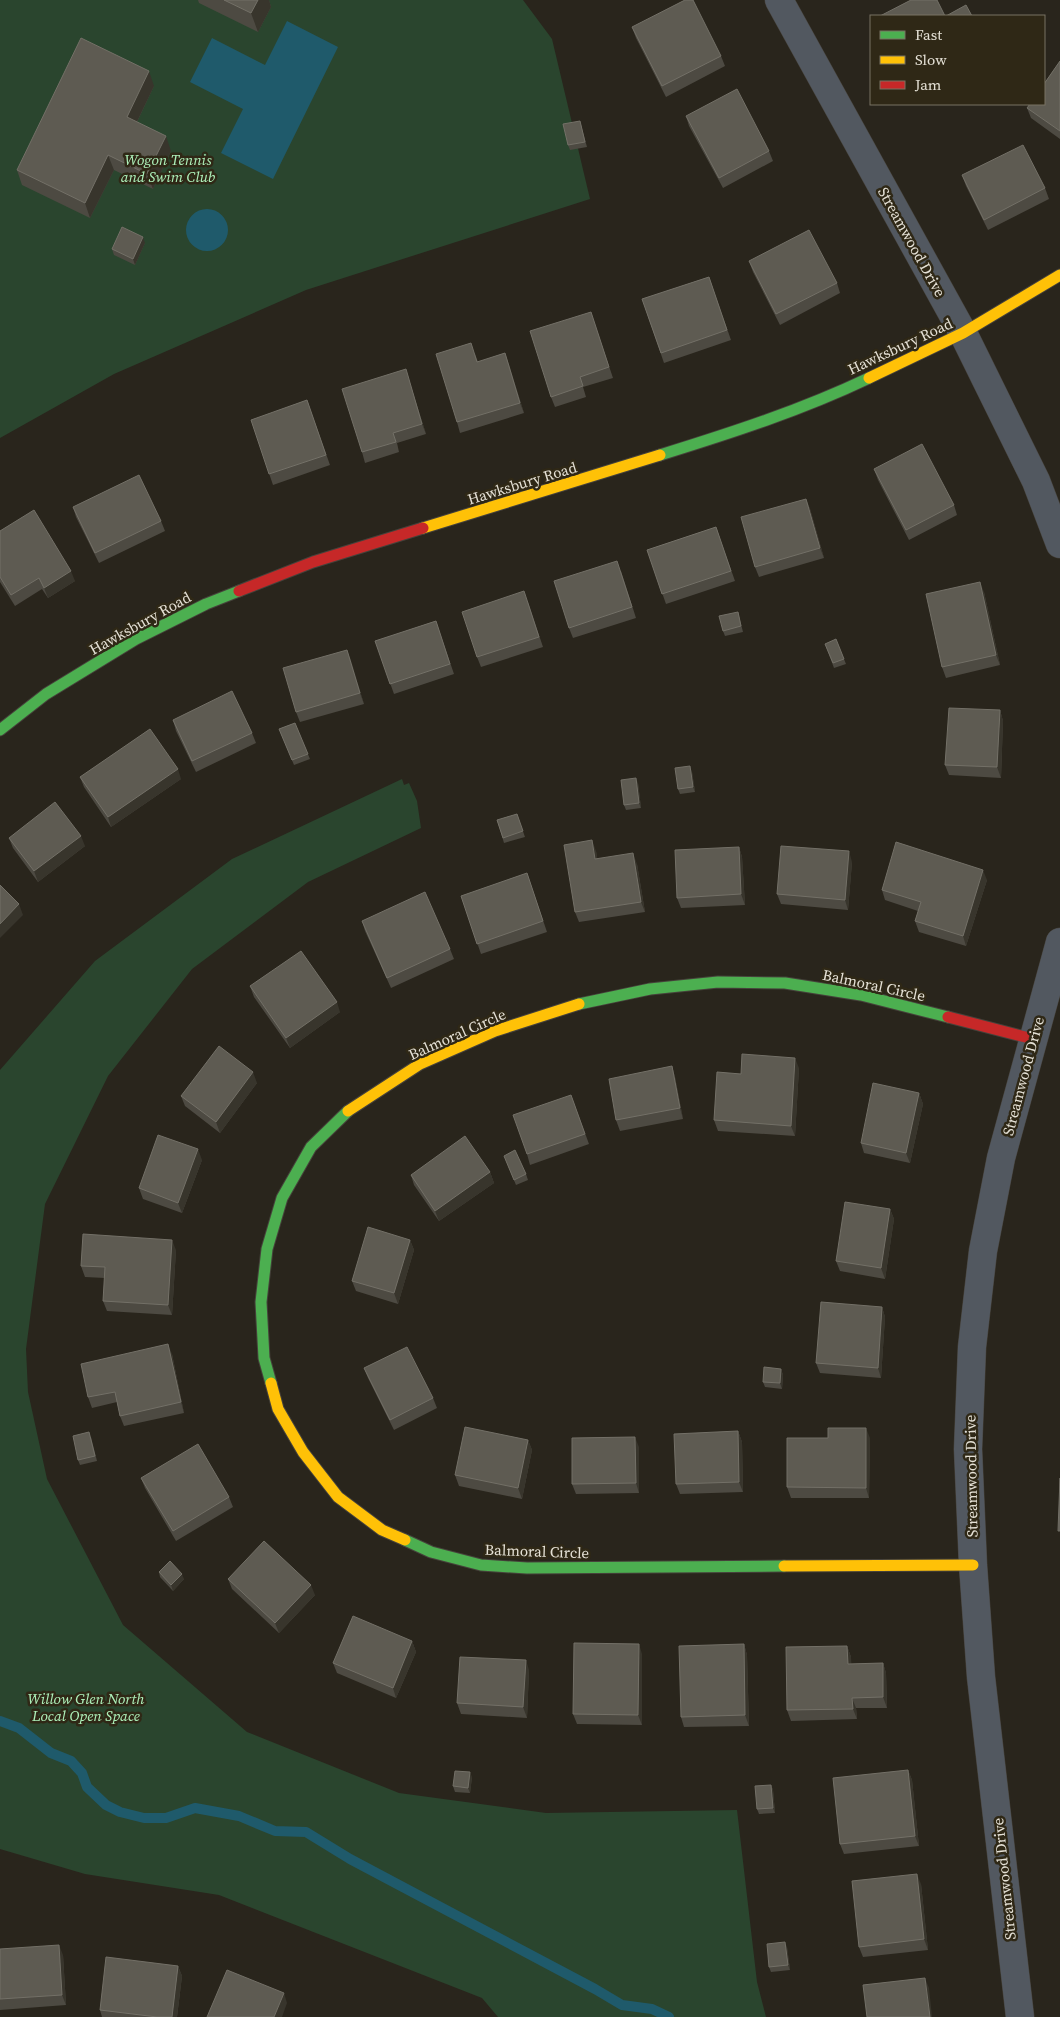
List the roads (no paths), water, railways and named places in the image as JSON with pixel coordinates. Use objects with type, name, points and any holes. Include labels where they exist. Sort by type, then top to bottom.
[{"type":"street","name":"Streamwood Drive","points":[[779,0],[963,333],[1036,482],[1060,544]]},
{"type":"street","name":"Hawksbury Road","points":[[0,730],[54,689],[136,639],[206,604],[314,562],[735,432],[841,391],[963,333],[1060,275]]},
{"type":"street","name":"Streamwood Drive","points":[[1020,2017],[981,1677],[973,1565],[968,1450],[972,1348],[982,1251],[1001,1158],[1060,942]]},
{"type":"street","name":"Balmoral Circle","points":[[973,1565],[528,1568],[481,1564],[431,1552],[382,1530],[338,1497],[303,1452],[278,1409],[264,1358],[261,1302],[263,1284],[267,1249],[282,1198],[311,1148],[352,1107],[420,1064],[495,1031],[574,1005],[650,989],[718,982],[784,983],[861,995],[1033,1039]]},
{"type":"water","points":[[287,21],[338,47],[273,179],[221,153],[243,109],[190,82],[212,38],[265,65]]},
{"type":"water","points":[[211,209],[219,212],[225,218],[228,230],[225,242],[219,248],[203,251],[195,248],[189,242],[186,226],[189,218],[195,212]]},
{"type":"waterway","points":[[0,1721],[19,1728],[51,1753],[71,1761],[82,1773],[87,1787],[106,1805],[120,1812],[144,1818],[166,1818],[195,1808],[239,1816],[275,1831],[306,1832],[350,1859],[622,2005],[652,2009],[669,2017]]},
{"type":"park label","name":"Wogon Tennis and Swim Club","points":[[168,168]]},
{"type":"park label","name":"Willow Glen North Local Open Space","points":[[86,1706]]}]
